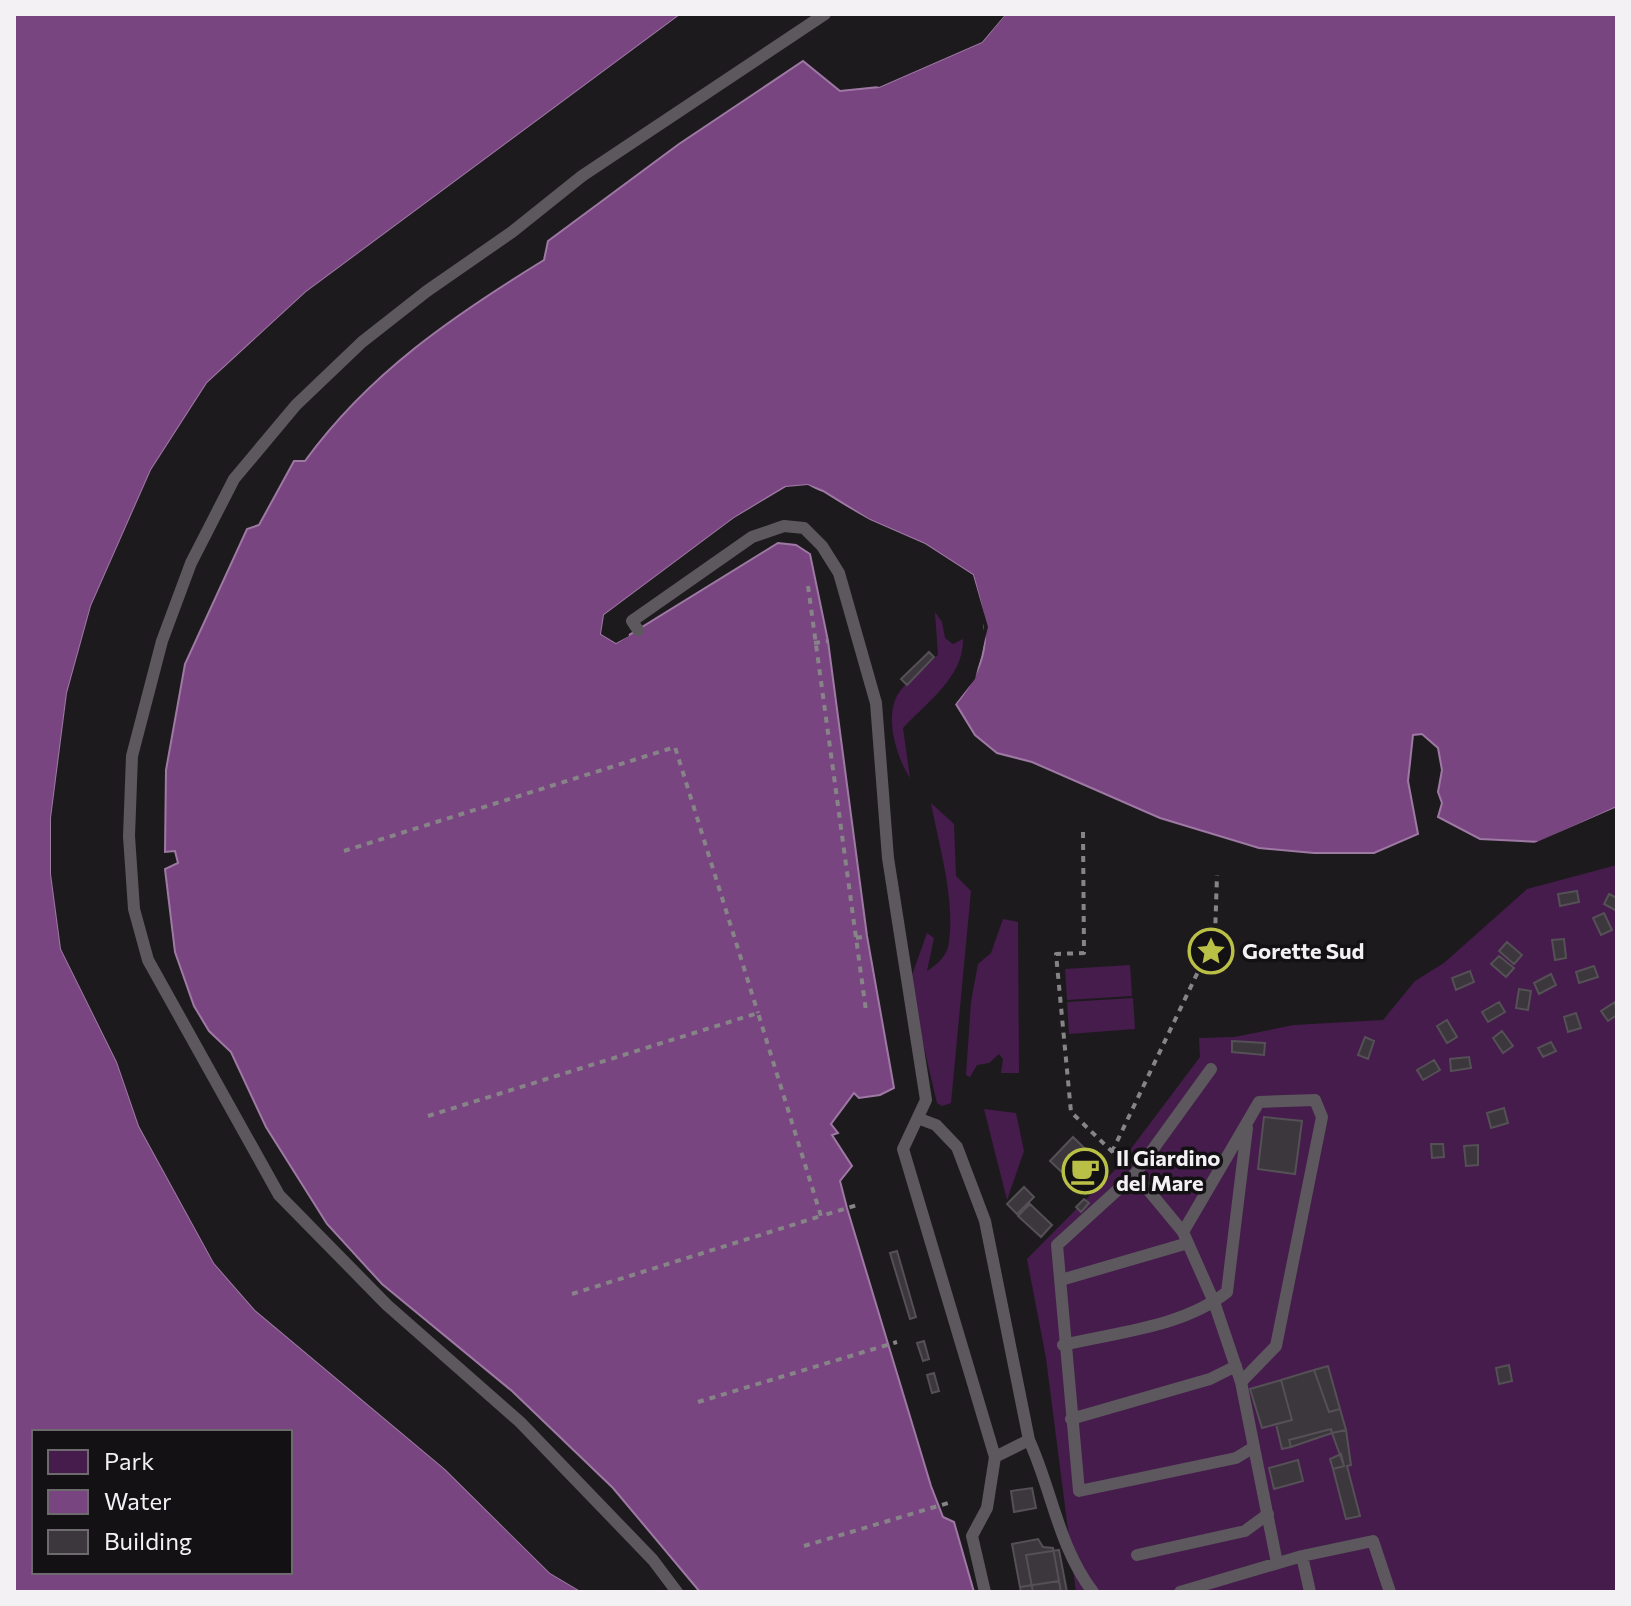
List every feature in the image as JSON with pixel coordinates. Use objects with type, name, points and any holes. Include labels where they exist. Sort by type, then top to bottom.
[{"type":"lane","points":[[677,1592],[653,1560],[520,1422],[387,1305],[279,1195],[148,960],[134,909],[129,836],[132,756],[162,641],[191,563],[234,479],[296,405],[362,342],[427,291],[512,232],[582,176],[825,14]]},
{"type":"lane","points":[[638,630],[632,621],[752,537],[784,526],[804,528],[822,546],[833,564],[876,703],[888,858],[926,1100],[920,1119],[908,1131],[903,1149],[995,1457],[987,1508],[972,1536],[985,1592]]},
{"type":"lane","points":[[1211,1069],[1135,1174],[1057,1245],[1063,1345],[1079,1491],[1236,1458],[1254,1447]]},
{"type":"lane","points":[[1061,1280],[1186,1237],[1259,1102],[1315,1100],[1322,1117],[1276,1346],[1241,1382]]},
{"type":"lane","points":[[920,1119],[936,1125],[957,1147],[985,1221],[1029,1440],[1042,1468],[1051,1511],[1083,1578],[1093,1592]]},
{"type":"lane","points":[[1063,1345],[1174,1319],[1214,1302],[1227,1292],[1248,1120]]},
{"type":"lane","points":[[1135,1174],[1186,1237],[1214,1302],[1241,1382],[1277,1563]]},
{"type":"lane","points":[[1071,1419],[1210,1379],[1236,1366]]},
{"type":"lane","points":[[995,1457],[1029,1440]]},
{"type":"lane","points":[[1137,1555],[1245,1531],[1268,1514]]},
{"type":"lane","points":[[1180,1592],[1302,1556],[1373,1541],[1390,1592]]},
{"type":"lane","points":[[1302,1556],[1309,1591]]},
{"type":"path","points":[[808,586],[866,1011]]},
{"type":"path","points":[[814,643],[828,641]]},
{"type":"path","points":[[344,851],[675,747],[821,1216]]},
{"type":"path","points":[[1083,832],[1084,953],[1056,954],[1071,1112],[1135,1174]]},
{"type":"path","points":[[1112,1152],[1215,936],[1217,875]]},
{"type":"path","points":[[856,938],[867,936]]},
{"type":"path","points":[[428,1116],[758,1013]]},
{"type":"path","points":[[572,1294],[857,1205]]},
{"type":"path","points":[[698,1402],[897,1342]]},
{"type":"path","points":[[804,1546],[948,1503]]},
{"type":"green space","points":[[935,612],[942,622],[945,638],[953,644],[963,639],[962,653],[951,677],[903,728],[910,778],[897,749],[892,714],[898,694],[938,655]]},
{"type":"green space","points":[[931,803],[954,824],[956,876],[971,891],[951,1103],[942,1106],[937,1103],[911,992],[912,975],[927,933],[934,938],[927,971],[941,959],[949,942],[948,890]]},
{"type":"green space","points":[[1617,865],[1617,1592],[1076,1592],[1046,1358],[1027,1259],[1115,1170],[1200,1057],[1199,1038],[1234,1037],[1294,1025],[1383,1020],[1415,981],[1444,963],[1527,889]]},
{"type":"green space","points":[[1003,919],[1018,922],[1019,1073],[1001,1073],[1003,1059],[999,1054],[989,1063],[977,1065],[970,1077],[966,1075],[971,1002],[978,964],[991,953]]},
{"type":"green space","points":[[1130,965],[1132,996],[1067,1000],[1065,969]]},
{"type":"green space","points":[[1133,998],[1135,1029],[1069,1034],[1067,1002]]},
{"type":"green space","points":[[984,1109],[1016,1113],[1024,1151],[1007,1200]]},
{"type":"water","points":[[14,14],[681,14],[306,292],[207,383],[151,470],[91,606],[67,693],[51,818],[51,874],[61,949],[117,1062],[139,1126],[214,1263],[255,1310],[445,1469],[550,1573],[582,1592],[14,1592]]},
{"type":"water","points":[[1005,14],[1617,14],[1617,807],[1540,842],[1480,839],[1438,817],[1442,803],[1438,792],[1442,770],[1438,748],[1422,734],[1413,735],[1408,781],[1418,834],[1374,853],[1314,853],[1259,848],[1160,818],[1032,762],[997,753],[975,735],[956,704],[977,671],[985,642],[985,627],[973,575],[925,544],[870,520],[808,485],[785,487],[734,518],[604,615],[601,634],[616,643],[778,543],[796,545],[810,554],[828,641],[867,936],[894,1088],[880,1095],[859,1098],[854,1093],[831,1124],[838,1133],[832,1135],[852,1166],[840,1181],[847,1208],[931,1486],[943,1517],[954,1522],[974,1592],[700,1592],[613,1488],[512,1391],[382,1284],[327,1224],[266,1127],[231,1052],[209,1031],[194,1006],[175,952],[165,869],[178,863],[175,851],[165,852],[166,770],[185,664],[247,529],[259,525],[294,461],[305,461],[357,400],[414,348],[544,260],[548,241],[679,144],[803,61],[840,91],[879,87],[982,42]]},
{"type":"pier","points":[[685,14],[308,295],[210,385],[154,472],[95,607],[71,694],[55,818],[55,874],[65,948],[120,1060],[143,1125],[217,1261],[258,1307],[448,1466],[552,1570],[586,1592],[582,1592],[550,1573],[445,1469],[255,1310],[214,1263],[139,1126],[117,1062],[61,949],[51,874],[51,818],[67,693],[91,606],[151,470],[207,383],[306,292]]},
{"type":"pier","points":[[1001,14],[1004,16],[982,42],[879,87],[872,84],[980,38]]},
{"type":"pier","points":[[808,485],[870,520],[925,544],[973,575],[988,627],[975,679],[953,707],[952,701],[972,677],[984,627],[970,578],[923,547],[869,524],[807,489],[787,491],[736,521],[607,618],[604,631],[616,638],[628,632],[629,636],[616,643],[601,634],[604,615],[734,518],[786,487]]},
{"type":"pier","points":[[1617,807],[1617,811],[1541,845],[1532,844]]},
{"type":"building","points":[[929,652],[934,657],[907,685],[901,679]]},
{"type":"building","points":[[1577,891],[1579,902],[1560,906],[1558,894]]},
{"type":"building","points":[[1609,894],[1617,898],[1617,911],[1604,904]]},
{"type":"building","points":[[1604,913],[1612,930],[1601,935],[1593,918]]},
{"type":"building","points":[[1564,939],[1566,958],[1555,960],[1552,940]]},
{"type":"building","points":[[1507,942],[1522,955],[1514,964],[1499,951]]},
{"type":"building","points":[[1499,956],[1514,968],[1506,977],[1491,964]]},
{"type":"building","points":[[1594,966],[1598,977],[1579,983],[1576,972]]},
{"type":"building","points":[[1470,971],[1474,982],[1456,990],[1452,978]]},
{"type":"building","points":[[1551,974],[1556,985],[1539,994],[1534,983]]},
{"type":"building","points":[[1519,989],[1531,991],[1528,1010],[1516,1008]]},
{"type":"building","points":[[1499,1002],[1505,1012],[1488,1022],[1482,1012]]},
{"type":"building","points":[[1615,1002],[1617,1015],[1608,1021],[1601,1011]]},
{"type":"building","points":[[1576,1013],[1581,1028],[1568,1032],[1564,1017]]},
{"type":"building","points":[[1447,1020],[1457,1037],[1447,1043],[1437,1026]]},
{"type":"building","points":[[1502,1031],[1513,1046],[1503,1053],[1493,1038]]},
{"type":"building","points":[[1365,1037],[1374,1041],[1368,1059],[1358,1055]]},
{"type":"building","points":[[1232,1041],[1265,1043],[1264,1055],[1232,1052]]},
{"type":"building","points":[[1551,1042],[1556,1051],[1543,1057],[1538,1048]]},
{"type":"building","points":[[1469,1057],[1471,1068],[1451,1071],[1450,1059]]},
{"type":"building","points":[[1434,1060],[1440,1070],[1423,1080],[1417,1070]]},
{"type":"building","points":[[1504,1108],[1508,1123],[1491,1128],[1487,1113]]},
{"type":"building","points":[[1264,1117],[1302,1121],[1295,1174],[1258,1169]]},
{"type":"building","points":[[1073,1137],[1107,1170],[1085,1194],[1050,1161]]},
{"type":"building","points":[[1431,1144],[1443,1144],[1444,1157],[1432,1158]]},
{"type":"building","points":[[1478,1145],[1478,1165],[1466,1166],[1464,1146]]},
{"type":"building","points":[[1024,1187],[1034,1197],[1017,1214],[1007,1204]]},
{"type":"building","points":[[1084,1199],[1089,1203],[1081,1212],[1076,1207]]},
{"type":"building","points":[[1030,1204],[1052,1225],[1041,1237],[1018,1216]]},
{"type":"building","points":[[897,1251],[916,1317],[910,1319],[890,1253]]},
{"type":"building","points":[[924,1341],[929,1359],[923,1361],[917,1343]]},
{"type":"building","points":[[1509,1365],[1512,1381],[1499,1384],[1496,1368]]},
{"type":"building","points":[[1328,1366],[1340,1409],[1329,1412],[1314,1370]]},
{"type":"building","points":[[1314,1370],[1329,1412],[1340,1409],[1346,1430],[1332,1433],[1331,1429],[1289,1440],[1291,1447],[1282,1449],[1276,1424],[1292,1420],[1281,1380]]},
{"type":"building","points":[[934,1373],[939,1391],[932,1393],[927,1375]]},
{"type":"building","points":[[1281,1380],[1292,1420],[1262,1428],[1250,1389]]},
{"type":"building","points":[[1331,1429],[1332,1433],[1291,1447],[1289,1440]]},
{"type":"building","points":[[1346,1430],[1351,1465],[1347,1466],[1360,1516],[1346,1519],[1333,1469],[1344,1466],[1332,1433]]},
{"type":"building","points":[[1341,1454],[1344,1466],[1333,1469],[1330,1459]]},
{"type":"building","points":[[1298,1460],[1303,1481],[1274,1489],[1269,1468]]},
{"type":"building","points":[[1032,1488],[1036,1508],[1014,1512],[1011,1491]]},
{"type":"building","points":[[1038,1539],[1043,1547],[1053,1548],[1059,1581],[1020,1587],[1012,1544]]},
{"type":"building","points":[[1059,1550],[1067,1592],[1033,1592],[1026,1555]]},
{"type":"building","points":[[1059,1581],[1061,1592],[1021,1592],[1020,1587]]},
{"type":"place","name":"Gorette Sud","points":[[1211,951]]},
{"type":"place","name":"Il Giardino del Mare","points":[[1085,1171]]}]
